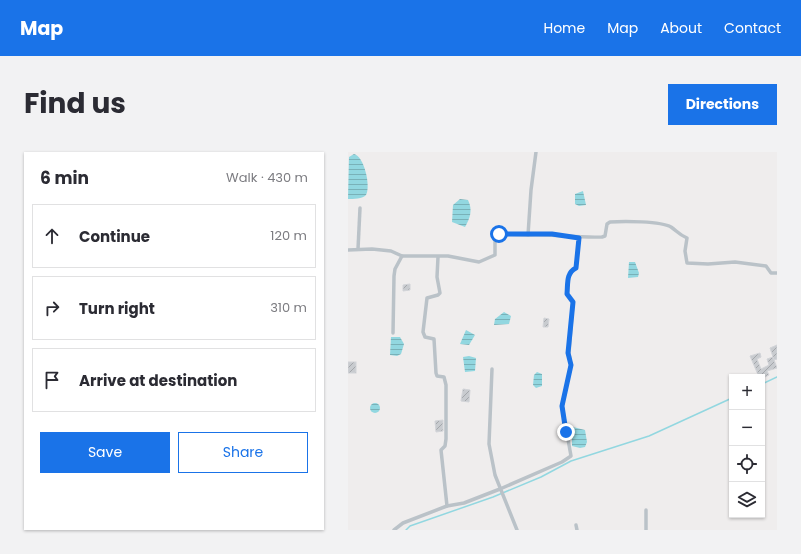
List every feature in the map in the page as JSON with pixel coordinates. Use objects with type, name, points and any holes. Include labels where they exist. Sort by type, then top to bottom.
[{"type":"street","points":[[528,234],[530,190],[536,152]]},
{"type":"street","points":[[358,249],[360,208]]},
{"type":"street","points":[[348,250],[358,249],[391,251],[402,256],[448,256],[479,262],[495,255],[495,237],[499,234],[552,234],[579,238],[605,236],[607,224],[610,222],[627,221],[670,227],[676,233],[686,238],[685,251],[687,262],[708,264],[735,262],[766,266],[771,273],[777,273]]},
{"type":"street","points":[[394,530],[403,523],[447,506],[464,503],[501,492],[562,462],[571,456],[562,406],[571,365],[568,353],[573,302],[567,294],[568,275],[570,271],[576,268],[579,238]]},
{"type":"street","points":[[393,333],[395,269],[402,256]]},
{"type":"street","points":[[438,257],[437,277],[440,293],[427,298],[423,332],[425,338],[434,339],[436,373],[437,376],[444,377],[446,385],[446,439],[441,455],[447,506]]},
{"type":"street","points":[[492,369],[489,444],[495,475],[517,530]]},
{"type":"street","points":[[646,510],[646,530]]},
{"type":"street","points":[[576,525],[577,530]]},
{"type":"water","points":[[354,154],[358,156],[364,165],[368,185],[366,195],[363,197],[348,199],[349,157]]},
{"type":"water","points":[[583,191],[586,205],[579,206],[575,204],[575,194]]},
{"type":"water","points":[[460,199],[468,200],[471,211],[465,227],[452,222],[453,205]]},
{"type":"water","points":[[629,262],[635,262],[639,273],[638,277],[628,278]]},
{"type":"water","points":[[504,312],[511,316],[509,324],[494,325],[495,319]]},
{"type":"water","points":[[466,330],[475,335],[469,345],[460,344]]},
{"type":"water","points":[[391,337],[400,337],[404,344],[401,354],[397,356],[390,355]]},
{"type":"water","points":[[469,356],[476,358],[475,371],[465,372],[463,357]]},
{"type":"water","points":[[537,372],[542,374],[542,386],[536,388],[533,385],[534,375]]},
{"type":"water","points":[[373,403],[377,403],[379,404],[379,412],[373,413],[370,410],[370,406]]},
{"type":"water","points":[[573,427],[585,430],[587,442],[585,447],[580,448],[572,446],[572,439],[568,430]]},
{"type":"building","points":[[410,284],[410,290],[403,291],[403,285]]},
{"type":"building","points":[[544,318],[549,319],[548,327],[543,327]]},
{"type":"building","points":[[777,345],[777,359],[774,360],[770,348]]},
{"type":"building","points":[[760,353],[761,357],[757,359],[761,369],[769,365],[767,359],[773,357],[777,368],[767,371],[769,375],[765,377],[765,374],[758,374],[750,356]]},
{"type":"building","points":[[348,362],[356,362],[356,373],[348,373]]},
{"type":"building","points":[[463,389],[470,390],[469,402],[461,401]]},
{"type":"building","points":[[443,420],[443,431],[436,432],[435,421]]},
{"type":"waterway","points":[[765,383],[777,377]]},
{"type":"waterway","points":[[406,530],[410,526],[493,497],[541,477],[571,461],[649,436],[729,399]]},
{"type":"route","points":[[499,234],[552,234],[579,238],[576,268],[570,271],[568,275],[567,294],[571,297],[573,302],[568,353],[571,365],[568,386],[562,406],[566,432]]}]
